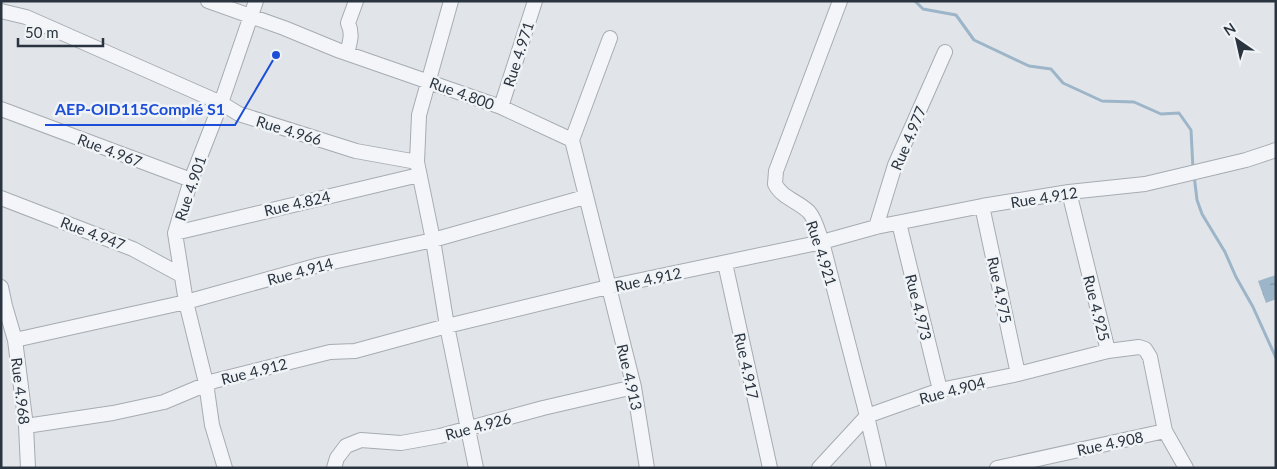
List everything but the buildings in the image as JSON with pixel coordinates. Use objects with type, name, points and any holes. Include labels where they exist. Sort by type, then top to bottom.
[{"type":"street","name":"Rue 4.800","points":[[208,1],[347,53],[501,107],[572,140]]},
{"type":"street","name":"Rue 4.901","points":[[225,468],[212,425],[206,383],[186,302],[175,233],[191,180],[221,103],[256,1]]},
{"type":"street","points":[[347,53],[351,39],[348,23],[356,1]]},
{"type":"street","points":[[451,1],[419,115],[418,168],[433,240],[447,326],[476,468]]},
{"type":"street","name":"Rue 4.971","points":[[501,107],[535,1]]},
{"type":"street","name":"Rue 4.921","points":[[840,1],[776,171],[775,184],[783,195],[809,213],[814,219],[822,242],[868,416],[879,468]]},
{"type":"street","name":"Rue 4.966","points":[[1,12],[26,17],[221,103],[239,114],[418,168]]},
{"type":"street","points":[[608,288],[572,140],[610,38]]},
{"type":"street","name":"Rue 4.977","points":[[876,227],[895,165],[945,52]]},
{"type":"street","name":"Rue 4.967","points":[[1,109],[191,180]]},
{"type":"street","name":"Rue 4.912","points":[[26,426],[113,413],[164,402],[206,383],[330,352],[355,351],[447,326],[608,288],[822,242],[876,227],[982,206],[1069,192],[1145,184],[1246,160],[1276,150]]},
{"type":"street","name":"Rue 4.824","points":[[175,233],[418,168]]},
{"type":"street","name":"Rue 4.925","points":[[1069,192],[1108,351],[1139,347],[1145,349],[1150,357],[1165,431],[1186,468]]},
{"type":"street","name":"Rue 4.914","points":[[14,340],[186,302],[319,265],[433,240],[585,197]]},
{"type":"street","name":"Rue 4.947","points":[[1,198],[134,249],[181,275]]},
{"type":"street","name":"Rue 4.975","points":[[982,206],[1018,374]]},
{"type":"street","name":"Rue 4.973","points":[[899,223],[940,390]]},
{"type":"street","name":"Rue 4.917","points":[[725,263],[770,468]]},
{"type":"street","name":"Rue 4.968","points":[[1,287],[14,340],[26,426],[28,468]]},
{"type":"street","name":"Rue 4.913","points":[[608,288],[634,387],[647,468]]},
{"type":"street","name":"Rue 4.904","points":[[819,468],[868,416],[940,390],[1018,374],[1108,351]]},
{"type":"street","name":"Rue 4.926","points":[[334,468],[337,458],[346,446],[361,440],[400,442],[440,436],[634,387]]},
{"type":"street","name":"Rue 4.908","points":[[997,468],[1165,431]]},
{"type":"water","points":[[1276,275],[1276,299],[1266,303],[1258,281]]},
{"type":"waterway","points":[[915,1],[923,9],[956,15],[974,40],[1029,66],[1051,69],[1063,83],[1102,101],[1134,102],[1161,114],[1179,113],[1191,130],[1193,169]]},
{"type":"waterway","points":[[1194,175],[1197,200],[1202,214],[1225,252],[1276,358]]},
{"type":"place","name":"AEP-OID115Complé S1","points":[[276,55]]}]
